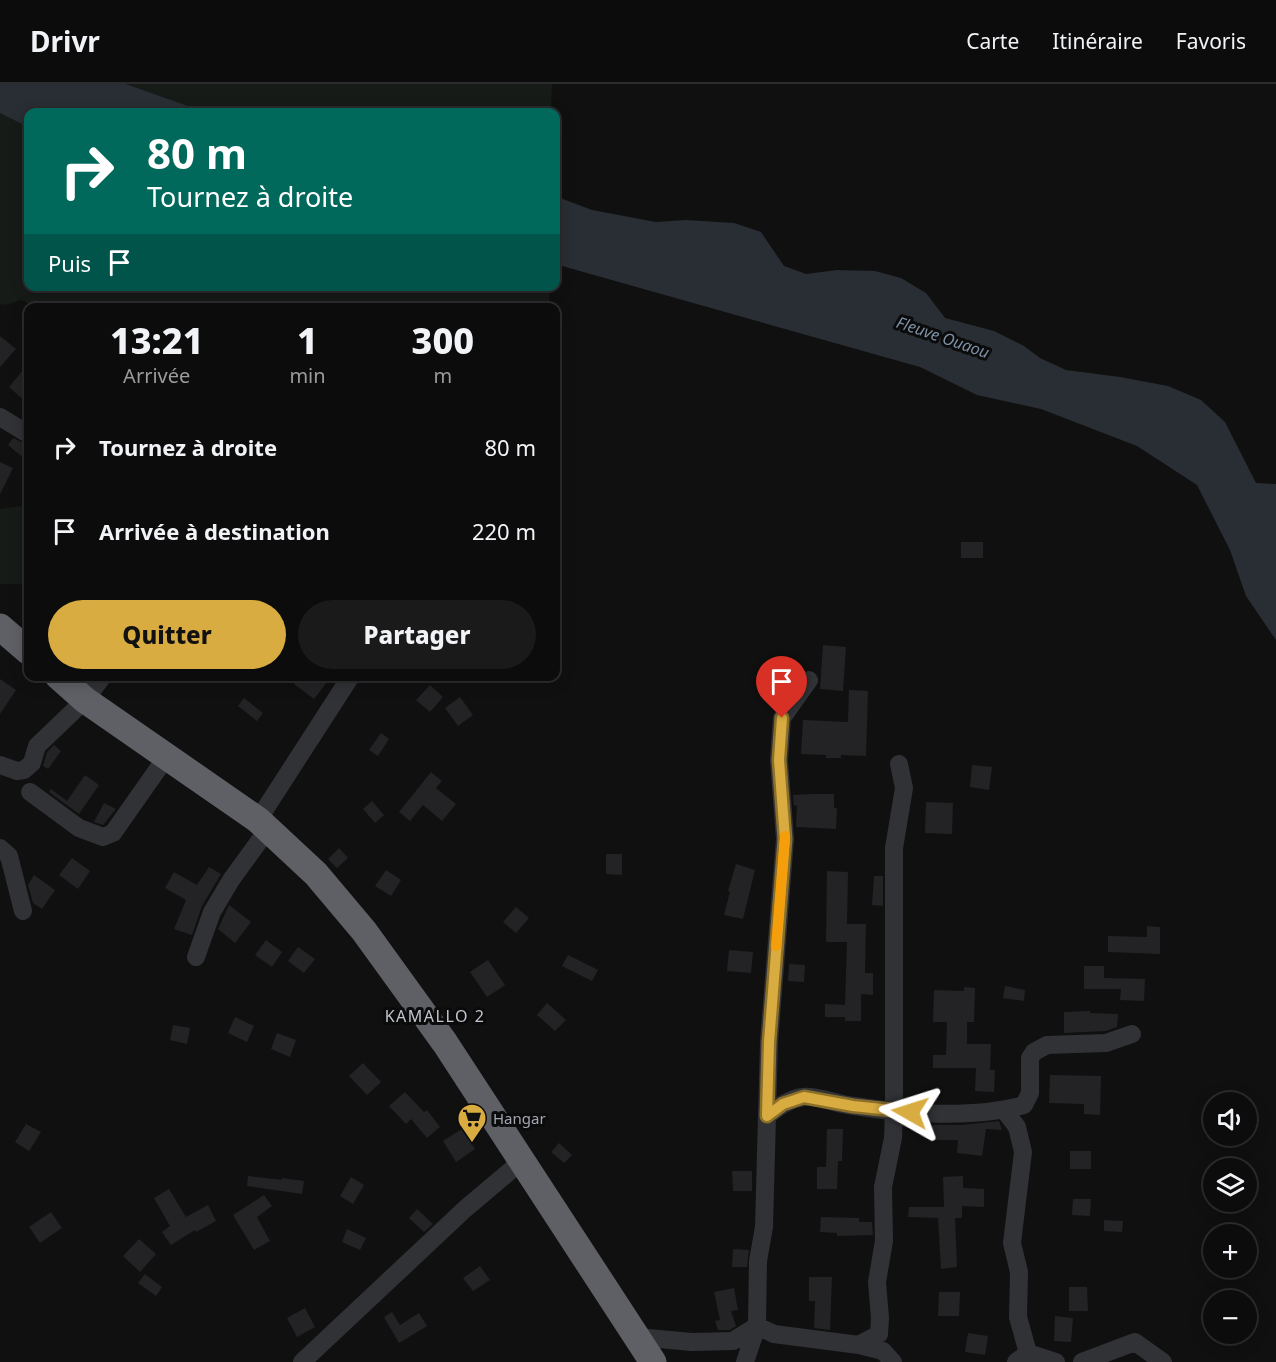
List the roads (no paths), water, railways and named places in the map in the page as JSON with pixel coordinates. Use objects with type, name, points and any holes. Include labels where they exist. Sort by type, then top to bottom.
[{"type":"highway","points":[[0,627],[24,648]]},
{"type":"highway","points":[[64,681],[85,699],[263,825],[316,874],[364,931],[445,1043],[653,1362]]},
{"type":"street","points":[[0,417],[24,432]]},
{"type":"street","points":[[745,1362],[757,1326],[758,1261],[764,1227],[770,1030],[785,839],[779,760],[782,718],[809,680]]},
{"type":"street","points":[[0,765],[17,771],[24,770],[32,763],[37,746],[85,699],[99,681]]},
{"type":"street","points":[[196,957],[212,912],[344,681]]},
{"type":"street","points":[[30,792],[79,828],[102,837],[113,833],[167,756]]},
{"type":"street","points":[[757,1326],[774,1334],[885,1349],[877,1282],[884,1241],[884,1187],[893,1138],[894,849],[904,788],[899,764]]},
{"type":"street","points":[[0,848],[9,856],[23,911]]},
{"type":"street","points":[[767,1116],[783,1104],[804,1097],[853,1106],[927,1114],[1005,1111],[1024,1105],[1030,1093],[1030,1058],[1034,1052],[1047,1045],[1106,1042],[1132,1034]]},
{"type":"street","points":[[1005,1111],[1017,1127],[1023,1152],[1012,1244],[1019,1272],[1018,1317],[1022,1358],[1056,1362]]},
{"type":"street","points":[[302,1362],[465,1209],[522,1161]]},
{"type":"street","points":[[637,1337],[692,1342],[733,1341],[757,1326]]},
{"type":"street","points":[[1082,1362],[1135,1342],[1163,1362]]},
{"type":"water","points":[[0,84],[126,84],[194,108],[24,108],[24,125],[0,113]]},
{"type":"water","name":"Fleuve Ouaou","points":[[560,198],[592,210],[656,222],[686,220],[734,223],[761,232],[784,266],[806,274],[837,270],[875,271],[901,278],[926,293],[945,318],[994,331],[1024,346],[1040,358],[1066,370],[1168,386],[1201,400],[1225,422],[1256,483],[1276,484],[1276,640],[1246,596],[1230,550],[1197,485],[1137,446],[1041,409],[977,395],[920,367],[560,265]]},
{"type":"place","name":"Hangar","points":[[472,1144]]},
{"type":"district","name":"KAMALLO 2","points":[[435,1016]]}]
